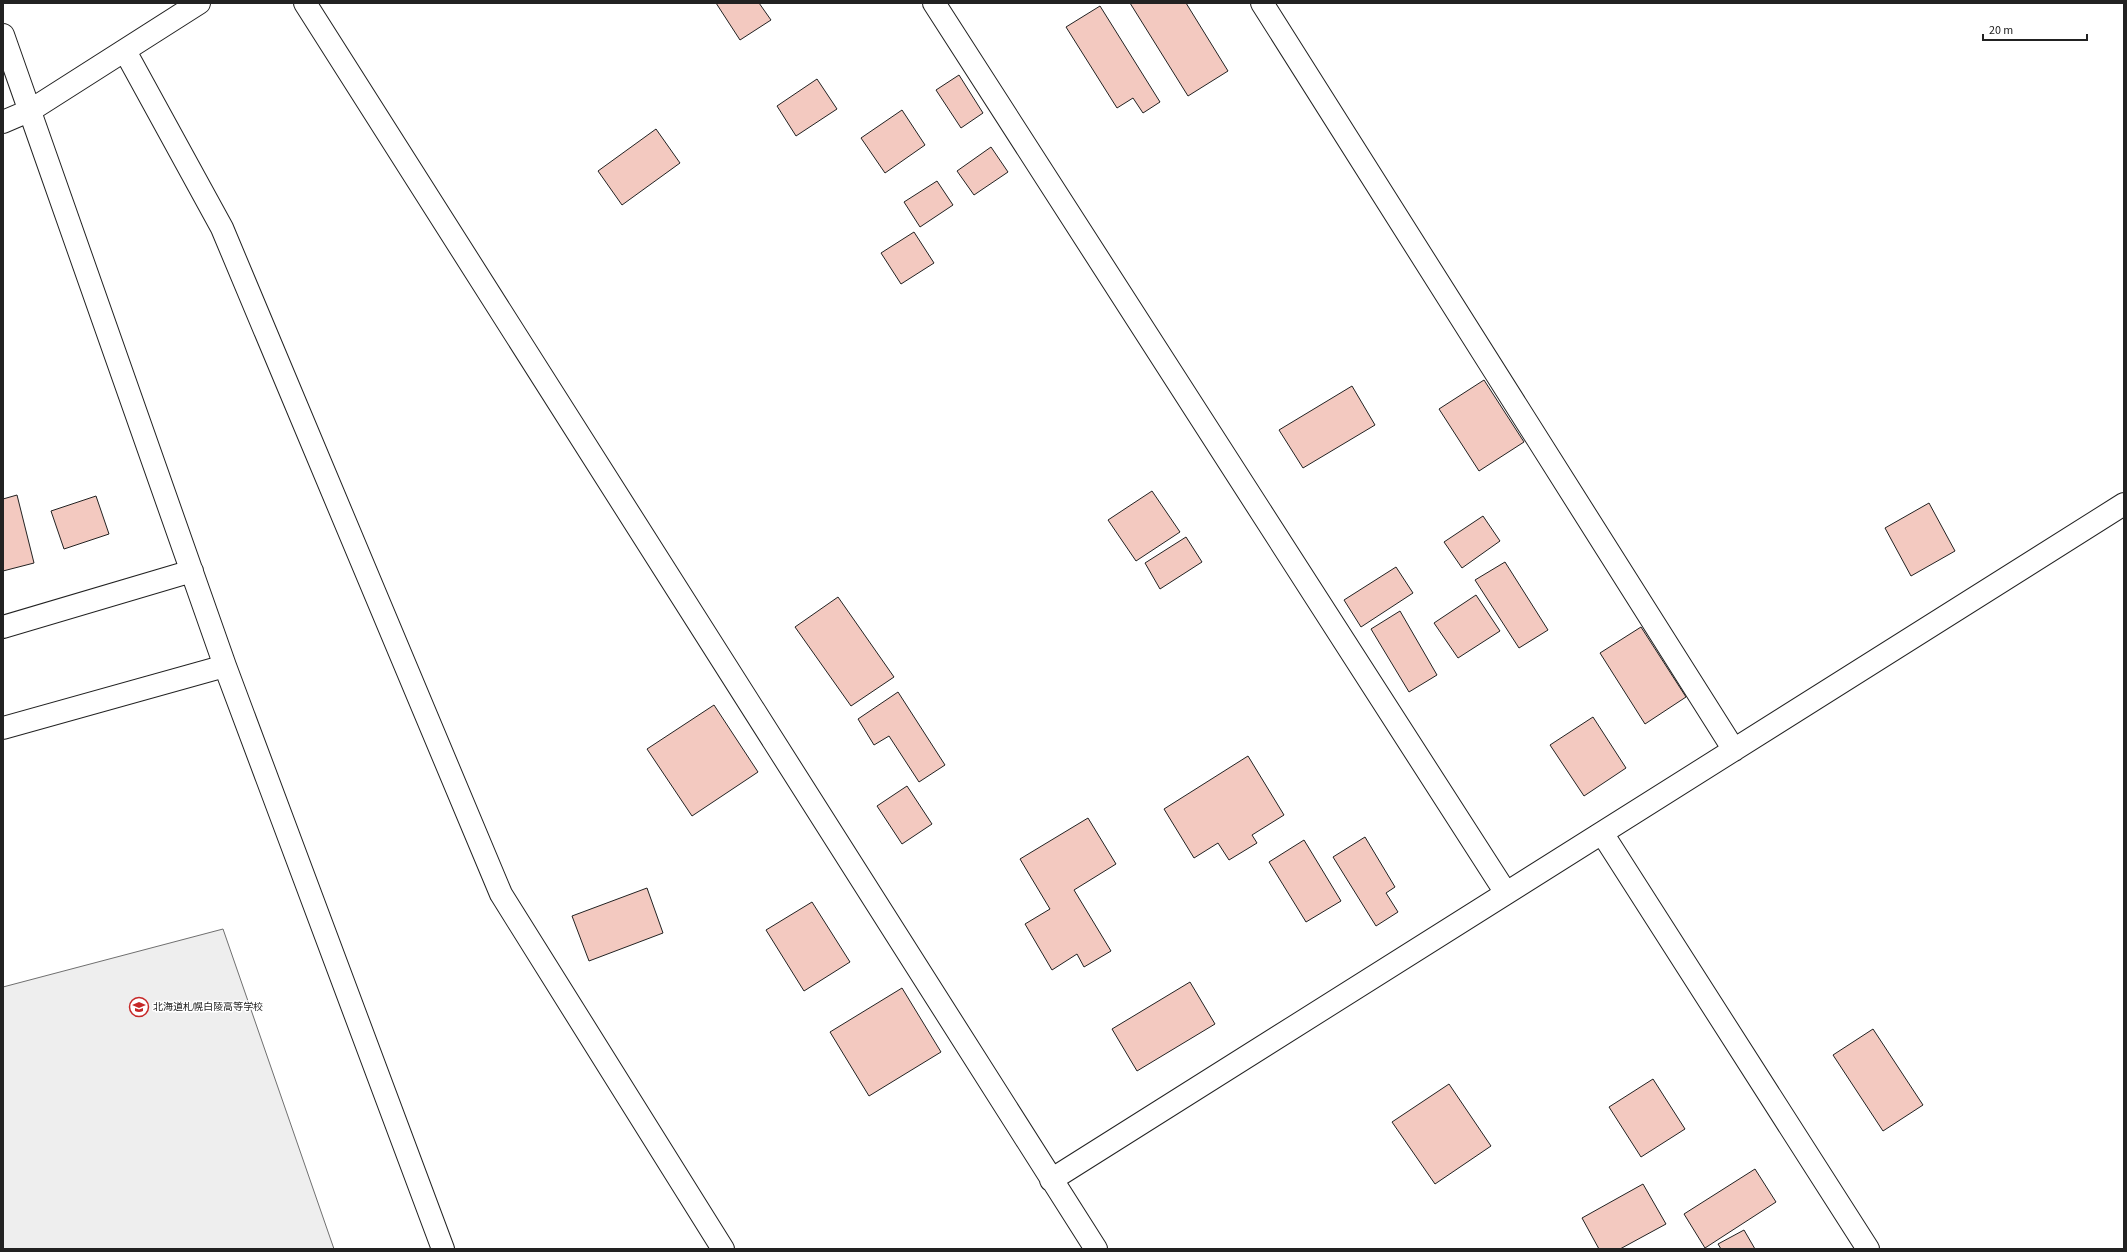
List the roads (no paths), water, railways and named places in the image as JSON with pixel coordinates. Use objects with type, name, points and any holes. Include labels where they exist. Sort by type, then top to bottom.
[{"type":"street","points":[[3,122],[31,110],[199,3]]},
{"type":"street","points":[[305,3],[1096,1249]]},
{"type":"street","points":[[934,3],[1506,893]]},
{"type":"street","points":[[1262,3],[1734,750]]},
{"type":"street","points":[[3,35],[31,110],[225,666],[443,1249]]},
{"type":"street","points":[[125,51],[222,228],[501,894],[723,1249]]},
{"type":"street","points":[[1051,1180],[2124,504]]},
{"type":"street","points":[[3,627],[192,571]]},
{"type":"street","points":[[3,728],[225,666]]},
{"type":"street","points":[[1602,833],[1868,1249]]},
{"type":"place","name":"北海道札幌白陵高等学校","points":[[139,1007]]}]
